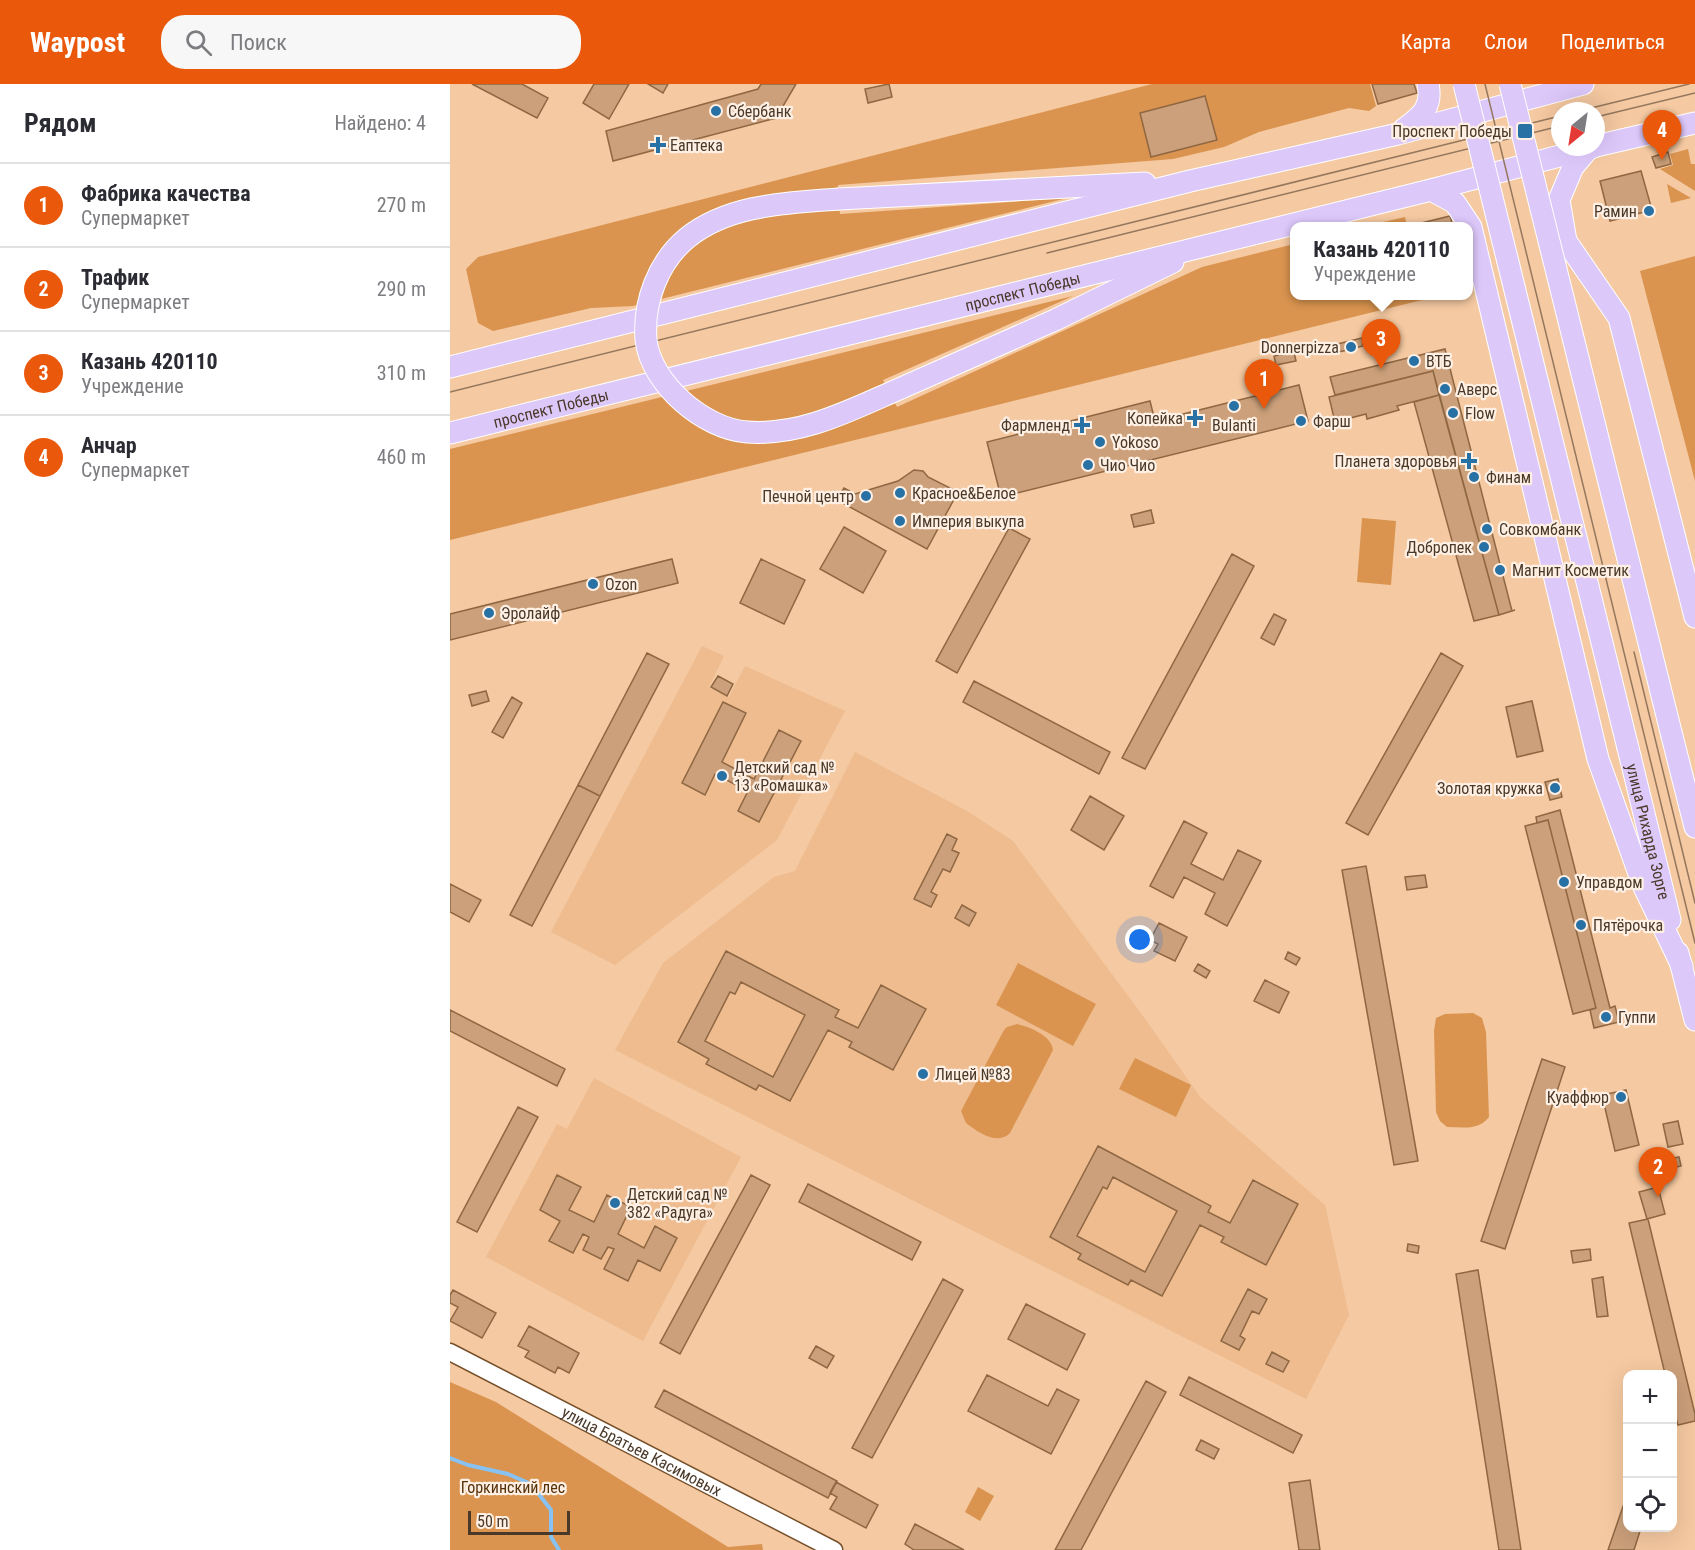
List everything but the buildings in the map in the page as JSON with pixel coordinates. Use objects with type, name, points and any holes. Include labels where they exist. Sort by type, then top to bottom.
[{"type":"main road","points":[[1398,134],[1423,114],[1431,95],[1428,84]]},
{"type":"main road","name":"улица Рихарда Зорге","points":[[1464,84],[1695,1020]]},
{"type":"main road","points":[[1510,84],[1695,827]]},
{"type":"main road","points":[[1541,84],[1574,86]]},
{"type":"main road","points":[[450,367],[1190,181],[1398,134],[1574,86]]},
{"type":"main road","name":"проспект Победы","points":[[1605,144],[1695,123]]},
{"type":"main road","name":"проспект Победы","points":[[1298,222],[1559,156]]},
{"type":"main road","points":[[1584,156],[1573,167],[1559,200],[1566,241],[1619,318],[1695,617]]},
{"type":"main road","points":[[1190,181],[1018,188],[780,204],[722,217],[687,238],[662,266],[654,284],[648,309],[646,341],[654,364],[673,393],[693,412],[719,425],[746,432],[783,431],[831,419],[1055,320],[1211,243]]},
{"type":"main road","points":[[1431,190],[1455,203],[1468,222]]},
{"type":"main road","name":"проспект Победы","points":[[450,433],[1290,224]]},
{"type":"main road","points":[[1473,235],[1598,759],[1643,885],[1682,966]]},
{"type":"street","name":"улица Братьев Касимовых","points":[[450,1352],[834,1550]]},
{"type":"shaded area","name":"Детский сад № 13 «Ромашка»","points":[[702,646],[724,656],[709,687],[729,697],[745,666],[845,711],[777,840],[615,965],[551,932]]},
{"type":"shaded area","name":"Лицей №83","points":[[855,752],[967,811],[1013,841],[1201,1098],[1325,1205],[1349,1315],[1306,1399],[615,1050],[663,963],[774,877],[795,871]]},
{"type":"shaded area","name":"Детский сад № 382 «Радуга»","points":[[594,1078],[741,1157],[643,1341],[486,1257],[557,1124],[567,1129]]},
{"type":"green space","points":[[1152,84],[1370,84],[1376,106],[1369,111],[1349,108],[1259,132],[1224,147],[1173,159],[838,185],[840,214],[1067,198],[633,306],[591,308],[493,331],[478,323],[466,269],[478,257]]},
{"type":"green space","points":[[1688,149],[1691,164],[1695,164],[1695,191],[1660,169],[1673,165],[1670,154]]},
{"type":"green space","points":[[1667,184],[1691,198],[1671,203]]},
{"type":"green space","points":[[1405,217],[1406,222],[1383,222]]},
{"type":"green space","points":[[1290,245],[1290,300],[1422,300],[450,540],[450,449],[1073,296],[883,380],[897,407],[1202,267]]},
{"type":"green space","points":[[1695,256],[1695,481],[1640,271]]},
{"type":"green space","points":[[1362,518],[1396,521],[1391,585],[1357,582]]},
{"type":"green space","points":[[1018,963],[1096,1004],[1073,1046],[996,1005]]},
{"type":"green space","points":[[1473,1013],[1482,1018],[1486,1032],[1489,1117],[1475,1126],[1447,1127],[1440,1121],[1436,1112],[1434,1031],[1436,1018],[1445,1014]]},
{"type":"green space","points":[[1017,1024],[1045,1036],[1053,1050],[1010,1133],[1005,1137],[994,1138],[982,1134],[966,1123],[961,1111],[1004,1030]]},
{"type":"green space","points":[[1135,1058],[1191,1085],[1176,1117],[1119,1089]]},
{"type":"green space","name":"Горкинский лес","points":[[450,1382],[496,1402],[728,1547],[762,1544],[763,1550],[450,1550]]},
{"type":"green space","points":[[978,1487],[994,1496],[980,1521],[965,1512]]},
{"type":"waterway","points":[[450,1458],[468,1465],[508,1474],[531,1484],[551,1510],[551,1537],[559,1550]]},
{"type":"tram line","points":[[1485,84],[1695,943]]},
{"type":"tram line","points":[[1605,105],[1689,84]]},
{"type":"tram line","points":[[1605,115],[1695,93]]},
{"type":"tram line","points":[[450,392],[1551,118]]},
{"type":"tram line","points":[[1047,253],[1551,128]]},
{"type":"tram line","points":[[1634,652],[1695,903]]},
{"type":"place","name":"Сбербанк","points":[[716,111]]},
{"type":"place","name":"Проспект Победы","points":[[1525,131]]},
{"type":"place","name":"Еаптека","points":[[658,145]]},
{"type":"place","name":"Анчар","points":[[1662,160]]},
{"type":"place","name":"Рамин","points":[[1649,211]]},
{"type":"place","name":"Donnerpizza","points":[[1351,347]]},
{"type":"place","name":"ВТБ","points":[[1414,361]]},
{"type":"place","name":"Казань 420110","points":[[1381,369]]},
{"type":"place","name":"Аверс","points":[[1445,389]]},
{"type":"place","name":"Bulanti","points":[[1234,406]]},
{"type":"place","name":"Фабрика качества","points":[[1264,409]]},
{"type":"place","name":"Flow","points":[[1453,413]]},
{"type":"place","name":"Копейка","points":[[1195,418]]},
{"type":"place","name":"Фарш","points":[[1301,421]]},
{"type":"place","name":"Фармленд","points":[[1082,425]]},
{"type":"place","name":"Yokoso","points":[[1100,442]]},
{"type":"place","name":"Планета здоровья","points":[[1469,461]]},
{"type":"place","name":"Чио Чио","points":[[1088,465]]},
{"type":"place","name":"Финам","points":[[1474,477]]},
{"type":"place","name":"Красное&Белое","points":[[900,493]]},
{"type":"place","name":"Печной центр","points":[[866,496]]},
{"type":"place","name":"Империя выкупа","points":[[900,521]]},
{"type":"place","name":"Совкомбанк","points":[[1487,529]]},
{"type":"place","name":"Добропек","points":[[1484,547]]},
{"type":"place","name":"Магнит Косметик","points":[[1500,570]]},
{"type":"place","name":"Ozon","points":[[593,584]]},
{"type":"place","name":"Эролайф","points":[[489,613]]},
{"type":"place","name":"Детский сад № 13 «Ромашка»","points":[[722,776]]},
{"type":"place","name":"Золотая кружка","points":[[1555,788]]},
{"type":"place","name":"Управдом","points":[[1564,882]]},
{"type":"place","name":"Пятёрочка","points":[[1581,925]]},
{"type":"place","name":"Гуппи","points":[[1606,1017]]},
{"type":"place","name":"Лицей №83","points":[[923,1074]]},
{"type":"place","name":"Куаффюр","points":[[1621,1097]]},
{"type":"place","name":"Трафик","points":[[1658,1197]]},
{"type":"place","name":"Детский сад № 382 «Радуга»","points":[[615,1203]]}]
